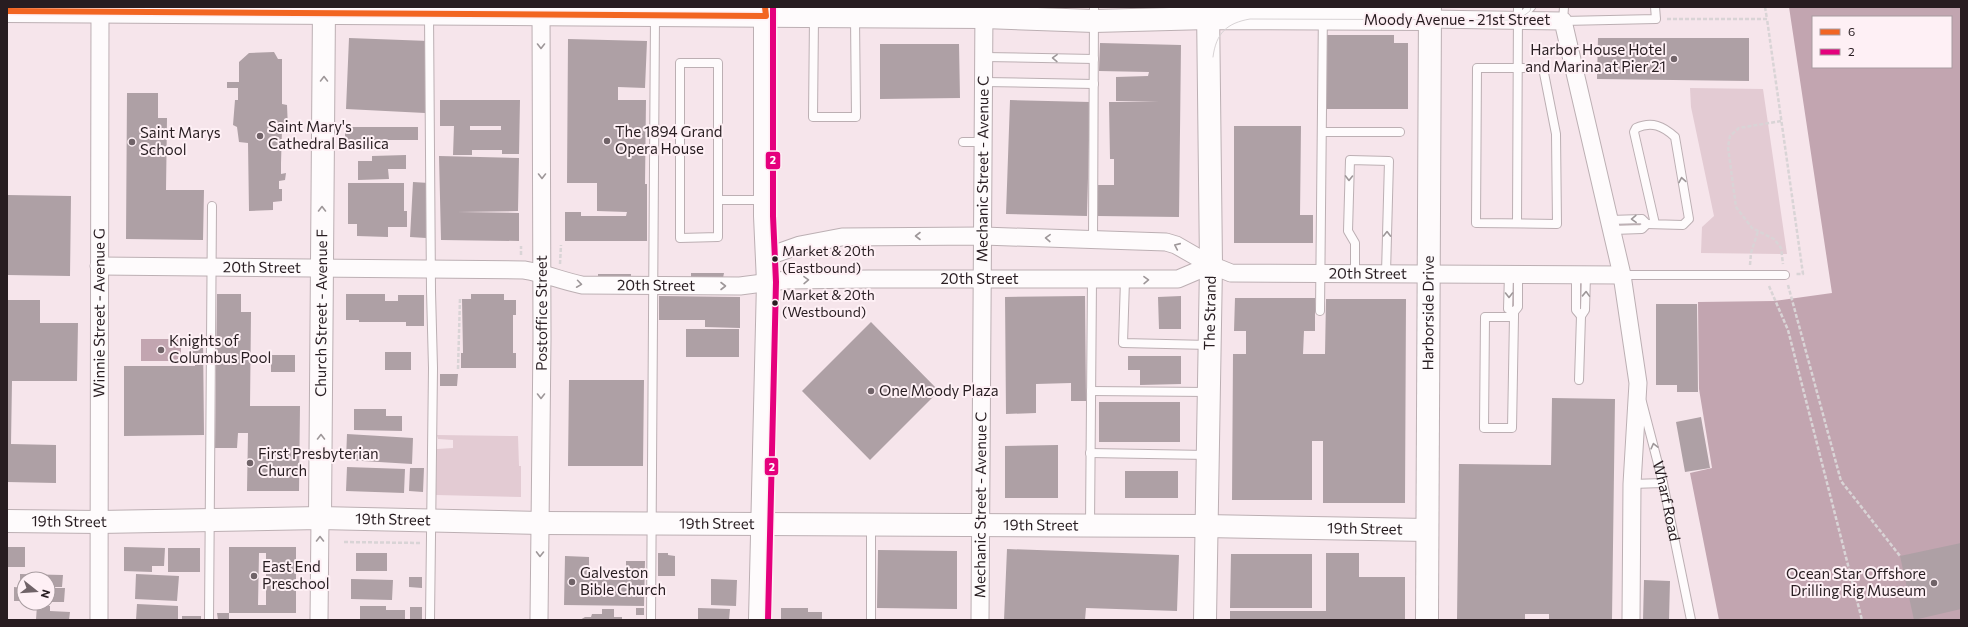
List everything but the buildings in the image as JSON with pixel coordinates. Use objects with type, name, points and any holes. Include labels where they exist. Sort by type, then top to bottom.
[{"type":"main road","name":"Moody Avenue - 21st Street","points":[[7,11],[100,9],[766,11],[814,16],[856,12],[1094,14],[1430,13]]},
{"type":"main road","name":"Church Street - Avenue F","points":[[320,518],[324,10]]},
{"type":"main road","points":[[760,620],[761,523],[768,282],[765,200],[766,11]]},
{"type":"main road","name":"The Strand","points":[[1205,620],[1205,526],[1211,265],[1208,13]]},
{"type":"main road","name":"Harborside Drive","points":[[1427,620],[1430,13]]},
{"type":"main road","name":"19th Street","points":[[7,521],[99,522],[320,518],[540,523],[1205,526],[1427,530]]},
{"type":"street","name":"Winnie Street - Avenue G","points":[[98,620],[100,9]]},
{"type":"street","name":"Postoffice Street","points":[[539,620],[541,11]]},
{"type":"street","name":"Mechanic Street - Avenue C","points":[[980,620],[984,12]]},
{"type":"street","name":"Moody Avenue - 21st Street","points":[[1430,13],[1563,14]]},
{"type":"street","name":"Wharf Road","points":[[1563,14],[1612,225],[1622,275],[1638,384],[1632,484],[1631,620]]},
{"type":"street","name":"20th Street","points":[[766,258],[800,245],[842,237],[983,236],[1166,242],[1176,245],[1211,265],[1231,273],[1321,272],[1622,275]]},
{"type":"street","name":"20th Street","points":[[100,266],[524,270],[582,284],[740,286],[768,282],[870,279],[1178,279],[1211,265]]},
{"type":"street","name":"Church Street - Avenue F","points":[[319,620],[320,518]]},
{"type":"lane","points":[[1516,223],[1518,14],[1530,11],[1531,7]]},
{"type":"lane","points":[[1563,14],[1656,19],[1656,7]]},
{"type":"lane","points":[[429,10],[433,368],[430,620]]},
{"type":"lane","points":[[650,620],[652,523],[655,11]]},
{"type":"lane","points":[[814,16],[813,117],[856,117],[856,12]]},
{"type":"lane","points":[[1320,310],[1323,13]]},
{"type":"lane","points":[[1093,240],[1094,14]]},
{"type":"lane","points":[[984,57],[1094,59]]},
{"type":"lane","points":[[680,63],[718,63],[718,200],[718,237],[680,238],[680,63]]},
{"type":"lane","points":[[1477,68],[1543,68],[1556,134],[1557,224],[1516,223],[1476,223],[1477,68]]},
{"type":"lane","points":[[984,82],[1094,84]]},
{"type":"lane","points":[[1612,225],[1642,219],[1651,224],[1683,225],[1689,219],[1675,137],[1666,128],[1654,124],[1636,128],[1634,132],[1651,224]]},
{"type":"lane","points":[[1322,132],[1400,132]]},
{"type":"lane","points":[[963,142],[983,142]]},
{"type":"lane","points":[[1355,273],[1355,243],[1348,231],[1350,160],[1389,161],[1386,273]]},
{"type":"lane","points":[[718,200],[765,200]]},
{"type":"lane","points":[[209,620],[212,206]]},
{"type":"lane","points":[[1513,274],[1518,308],[1514,314],[1512,428],[1484,428],[1485,317],[1514,314]]},
{"type":"lane","points":[[1579,380],[1580,316],[1585,310],[1581,275]]},
{"type":"lane","points":[[1622,275],[1785,275]]},
{"type":"lane","points":[[1090,526],[1092,280]]},
{"type":"lane","points":[[1124,280],[1123,344],[1209,345]]},
{"type":"lane","name":"Wharf Road","points":[[1638,384],[1663,483],[1691,620]]},
{"type":"lane","points":[[1091,391],[1208,392]]},
{"type":"lane","points":[[1090,454],[1207,455]]},
{"type":"lane","points":[[1632,484],[1663,483]]},
{"type":"lane","points":[[871,620],[872,525]]},
{"type":"path","points":[[1766,7],[1803,274],[1785,275]]},
{"type":"path","points":[[1656,19],[1767,18]]},
{"type":"path","points":[[1781,121],[1739,128],[1732,133],[1729,139],[1728,162],[1736,207],[1752,228],[1774,238],[1780,248],[1785,275],[1841,481],[1900,556]]},
{"type":"path","points":[[1750,275],[1750,253],[1758,231]]},
{"type":"path","points":[[1766,276],[1774,300],[1788,330],[1862,620]]},
{"type":"path","points":[[458,370],[460,299]]},
{"type":"path","points":[[344,542],[426,543]]},
{"type":"shaded area","points":[[1789,7],[1961,7],[1961,620],[1719,620],[1690,473],[1712,468],[1699,389],[1698,302],[1774,301],[1832,293]]},
{"type":"shaded area","points":[[1690,88],[1763,89],[1787,254],[1701,253],[1702,227],[1714,216],[1691,107]]},
{"type":"shaded area","name":"Knights of Columbus Pool","points":[[141,339],[181,339],[181,361],[141,361]]},
{"type":"shaded area","points":[[437,435],[518,436],[519,466],[521,466],[521,497],[436,495],[437,449],[453,448],[453,440],[438,439]]},
{"type":"tram line","points":[[1213,57],[1217,42],[1224,30],[1235,23],[1250,19],[1518,20],[1530,11],[1531,7]]},
{"type":"transit line","name":"6","points":[[7,11],[766,16],[765,7]]},
{"type":"transit line","name":"2","points":[[768,620],[776,282],[773,216],[773,7]]},
{"type":"place","name":"Harbor House Hotel and Marina at Pier 21","points":[[1674,59]]},
{"type":"place","name":"Saint Mary's Cathedral Basilica","points":[[260,136]]},
{"type":"place","name":"The 1894 Grand Opera House","points":[[607,141]]},
{"type":"place","name":"Saint Marys School","points":[[132,142]]},
{"type":"place","name":"Market & 20th (Eastbound)","points":[[775,259]]},
{"type":"place","name":"Market & 20th (Westbound)","points":[[775,303]]},
{"type":"place","name":"Knights of Columbus Pool","points":[[161,350]]},
{"type":"place","name":"One Moody Plaza","points":[[871,391]]},
{"type":"place","name":"First Presbyterian Church","points":[[250,463]]},
{"type":"place","name":"East End Preschool","points":[[254,576]]},
{"type":"place","name":"Galveston Bible Church","points":[[572,582]]},
{"type":"place","name":"Ocean Star Offshore Drilling Rig Museum","points":[[1934,583]]}]
